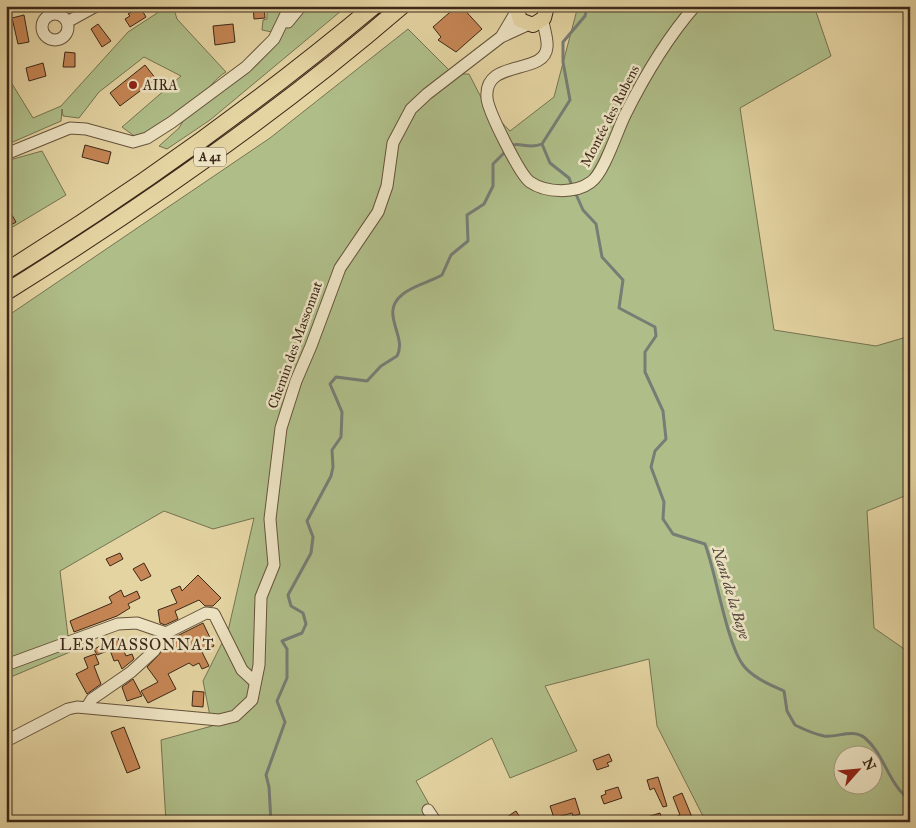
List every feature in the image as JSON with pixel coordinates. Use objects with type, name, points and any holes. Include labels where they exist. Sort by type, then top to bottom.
[{"type":"highway","name":"A 41","points":[[6,271],[133,189],[214,132],[298,69],[374,6]]},
{"type":"highway","name":"A 41","points":[[6,292],[141,205],[225,146],[301,89],[402,6]]},
{"type":"main road","points":[[516,9],[520,20],[534,24],[546,16],[547,6]]},
{"type":"street","points":[[67,22],[96,6]]},
{"type":"street","points":[[274,39],[290,6]]},
{"type":"street","points":[[6,154],[70,128],[86,129],[134,142],[147,138],[172,122],[246,67],[274,39],[301,6]]},
{"type":"street","name":"Montée des Rubens","points":[[534,24],[546,39],[547,48],[544,56],[538,62],[516,66],[498,76],[491,82],[487,98],[517,167],[525,178],[546,190],[562,190],[582,187],[600,174],[624,116],[645,78],[680,24],[695,6]]},
{"type":"street","name":"Chemin des Massonnat","points":[[501,37],[516,9]]},
{"type":"street","name":"Chemin des Massonnat","points":[[6,741],[68,709],[87,707],[219,720],[234,716],[248,706],[252,700],[259,665],[261,597],[274,565],[270,519],[281,428],[296,381],[340,268],[378,212],[387,186],[392,143],[411,109],[501,37],[534,24]]},
{"type":"street","points":[[87,707],[92,699],[154,651],[166,633],[206,613],[214,614],[242,670],[255,682]]},
{"type":"street","points":[[6,665],[118,624],[137,623],[166,633]]},
{"type":"street","points":[[428,810],[436,822]]},
{"type":"green space","points":[[168,6],[173,6],[177,19],[226,72],[205,91],[155,128],[137,138],[122,127],[181,76],[144,57],[99,92],[79,118],[63,116],[62,109],[61,121],[6,145],[6,74],[33,118],[61,106],[128,32]]},
{"type":"green space","points":[[267,6],[286,6],[272,32],[262,30],[263,20],[267,19]]},
{"type":"green space","points":[[310,6],[347,6],[210,120],[167,149],[159,146],[179,128],[188,113],[202,99]]},
{"type":"green space","points":[[578,6],[814,6],[831,56],[740,108],[774,330],[876,346],[910,336],[910,494],[867,511],[874,628],[910,653],[910,822],[706,822],[657,726],[649,659],[545,686],[577,751],[510,778],[492,738],[416,781],[439,822],[166,822],[161,740],[212,726],[203,681],[228,631],[254,518],[213,529],[164,511],[60,571],[70,652],[6,679],[6,317],[270,138],[408,29],[456,77],[460,74],[469,74],[485,105],[510,131],[554,97]]},
{"type":"green space","points":[[42,151],[66,195],[6,231],[6,161]]},
{"type":"building","points":[[253,6],[264,6],[265,18],[254,19]]},
{"type":"building","points":[[457,6],[461,6],[482,29],[456,52],[438,40],[441,37],[433,27]]},
{"type":"building","points":[[140,7],[146,17],[130,27],[125,19],[130,16],[128,14]]},
{"type":"building","points":[[24,15],[29,42],[18,44],[12,18]]},
{"type":"building","points":[[98,24],[111,41],[102,47],[91,29]]},
{"type":"building","points":[[233,24],[235,42],[215,45],[213,26]]},
{"type":"building","points":[[65,52],[75,53],[75,67],[63,67]]},
{"type":"building","points":[[43,63],[46,76],[29,81],[26,68]]},
{"type":"building","name":"AIRA","points":[[145,65],[156,79],[120,106],[110,93]]},
{"type":"building","points":[[85,145],[111,152],[108,164],[82,157]]},
{"type":"building","points":[[6,205],[16,222],[6,228]]},
{"type":"building","points":[[120,553],[123,559],[110,566],[106,559]]},
{"type":"building","points":[[144,563],[151,576],[141,581],[133,569]]},
{"type":"building","points":[[198,575],[221,598],[213,606],[205,606],[199,600],[175,611],[178,619],[165,625],[160,623],[158,610],[177,603],[171,590],[180,586],[182,591]]},
{"type":"building","points":[[121,590],[124,597],[137,591],[140,598],[128,604],[130,608],[117,616],[74,632],[70,621],[112,603],[109,597]]},
{"type":"building","points":[[203,623],[214,646],[202,652],[209,666],[202,669],[199,663],[193,666],[189,663],[168,674],[176,689],[148,703],[141,691],[158,682],[147,667],[166,647],[173,643],[171,639]]},
{"type":"building","points":[[118,638],[126,656],[132,654],[134,659],[122,669],[118,660],[114,661],[110,650],[97,655],[94,649]]},
{"type":"building","points":[[95,654],[99,664],[94,666],[101,684],[87,694],[76,674],[88,668],[84,658]]},
{"type":"building","points":[[133,679],[142,696],[127,701],[122,687]]},
{"type":"building","points":[[193,691],[204,692],[203,707],[192,706]]},
{"type":"building","points":[[124,727],[140,768],[127,773],[111,732]]},
{"type":"building","points":[[609,754],[612,761],[607,763],[609,766],[597,770],[593,760]]},
{"type":"building","points":[[658,777],[667,806],[663,807],[654,788],[650,790],[647,780]]},
{"type":"building","points":[[618,787],[622,798],[604,804],[601,796],[606,794],[605,791]]},
{"type":"building","points":[[682,793],[694,822],[665,822],[680,815],[673,797]]},
{"type":"building","points":[[575,798],[580,814],[573,816],[572,813],[554,818],[550,806]]},
{"type":"building","points":[[516,811],[523,822],[499,822]]},
{"type":"building","points":[[660,813],[663,822],[637,822],[637,820]]},
{"type":"waterway","name":"Nant de la Baye","points":[[572,186],[569,178],[550,163],[542,144],[570,100],[563,62],[563,42],[585,16],[587,6]]},
{"type":"waterway","points":[[509,146],[517,144],[537,146],[542,144]]},
{"type":"waterway","points":[[271,822],[269,787],[266,775],[285,722],[277,701],[287,678],[287,649],[282,641],[302,633],[306,624],[303,613],[291,606],[288,595],[311,553],[313,537],[307,521],[331,476],[333,467],[332,450],[341,437],[342,412],[330,384],[336,377],[367,381],[381,366],[397,356],[399,341],[393,317],[396,301],[407,291],[442,275],[451,255],[468,241],[467,215],[484,204],[493,186],[493,164],[506,151]]},
{"type":"waterway","name":"Nant de la Baye","points":[[575,192],[583,210],[596,224],[602,257],[623,280],[619,308],[655,327],[656,336],[645,352],[645,372],[663,411],[666,439],[655,451],[651,467],[664,502],[663,519],[673,534],[705,544],[737,655],[752,674],[784,691],[787,711],[795,725],[824,736],[855,734],[865,738],[872,745],[896,786],[910,800]]},
{"type":"place","name":"AIRA","points":[[133,85]]},
{"type":"district","name":"LES MASSONNAT","points":[[137,644]]}]
